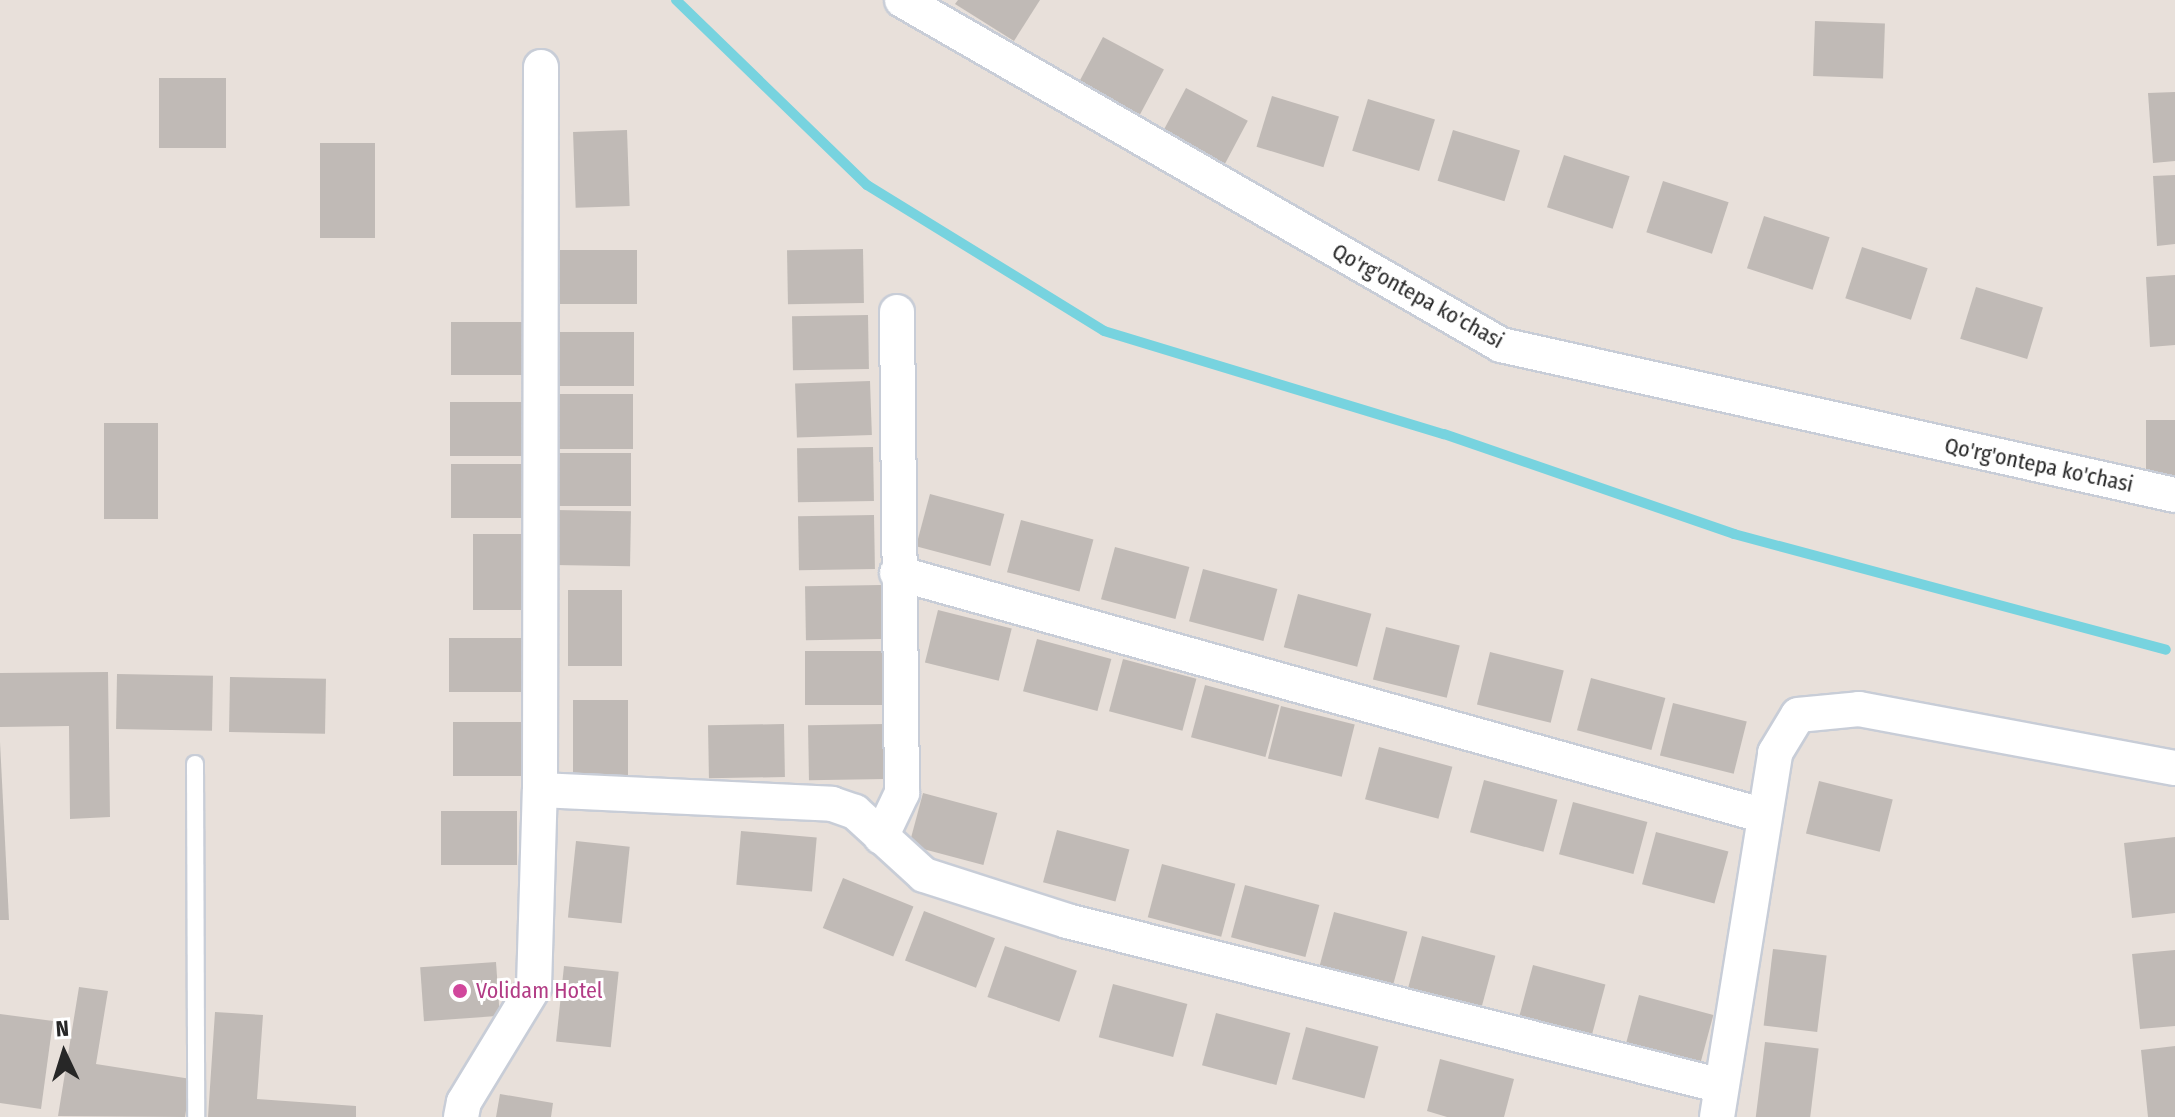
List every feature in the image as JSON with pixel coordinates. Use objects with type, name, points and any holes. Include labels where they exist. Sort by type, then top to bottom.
[{"type":"street","name":"Qo'rg'ontepa ko'chasi","points":[[902,0],[1501,345],[2175,495]]},
{"type":"street","points":[[461,1117],[464,1102],[534,987],[540,790],[541,67]]},
{"type":"street","points":[[881,837],[902,793],[897,573],[897,312]]},
{"type":"street","points":[[897,573],[1765,816]]},
{"type":"street","points":[[540,790],[832,804],[855,812],[924,875],[1067,921],[1720,1102],[1775,753],[1798,715],[1859,709],[2175,768]]},
{"type":"lane","points":[[195,764],[196,1117]]},
{"type":"building","points":[[958,0],[1040,0],[1014,41],[955,4]]},
{"type":"building","points":[[1815,21],[1885,23],[1883,78],[1813,76]]},
{"type":"building","points":[[1103,37],[1164,69],[1138,118],[1077,86]]},
{"type":"building","points":[[159,78],[226,78],[226,148],[159,148]]},
{"type":"building","points":[[1186,88],[1248,121],[1222,169],[1161,136]]},
{"type":"building","points":[[2175,92],[2175,161],[2153,163],[2148,93]]},
{"type":"building","points":[[1272,96],[1339,116],[1323,167],[1257,147]]},
{"type":"building","points":[[1368,99],[1435,119],[1419,171],[1352,151]]},
{"type":"building","points":[[627,130],[630,206],[576,208],[573,132]]},
{"type":"building","points":[[1453,130],[1520,150],[1504,201],[1438,181]]},
{"type":"building","points":[[320,143],[375,143],[375,238],[320,238]]},
{"type":"building","points":[[1564,155],[1630,176],[1613,229],[1547,207]]},
{"type":"building","points":[[2175,175],[2175,244],[2157,246],[2153,176]]},
{"type":"building","points":[[1663,181],[1729,202],[1712,254],[1646,232]]},
{"type":"building","points":[[1764,216],[1830,237],[1813,290],[1747,268]]},
{"type":"building","points":[[1862,247],[1928,268],[1911,320],[1845,298]]},
{"type":"building","points":[[863,249],[864,303],[788,304],[787,250]]},
{"type":"building","points":[[560,250],[637,250],[637,304],[560,304]]},
{"type":"building","points":[[2175,275],[2175,345],[2150,347],[2146,277]]},
{"type":"building","points":[[1976,287],[2043,307],[2027,359],[1960,339]]},
{"type":"building","points":[[868,315],[869,369],[793,370],[792,316]]},
{"type":"building","points":[[451,322],[527,322],[527,375],[451,375]]},
{"type":"building","points":[[558,332],[634,332],[634,386],[558,386]]},
{"type":"building","points":[[870,381],[872,435],[797,438],[795,384]]},
{"type":"building","points":[[556,394],[633,394],[633,449],[556,449]]},
{"type":"building","points":[[450,402],[527,402],[527,456],[450,456]]},
{"type":"building","points":[[2146,420],[2175,420],[2175,475],[2146,475]]},
{"type":"building","points":[[104,423],[158,423],[158,519],[104,519]]},
{"type":"building","points":[[873,447],[874,501],[798,502],[797,448]]},
{"type":"building","points":[[555,453],[631,453],[631,506],[555,506]]},
{"type":"building","points":[[451,464],[527,464],[527,518],[451,518]]},
{"type":"building","points":[[930,494],[1004,514],[990,566],[916,546]]},
{"type":"building","points":[[555,510],[631,511],[630,566],[554,565]]},
{"type":"building","points":[[874,515],[875,569],[799,570],[798,516]]},
{"type":"building","points":[[1021,520],[1093,539],[1079,592],[1007,572]]},
{"type":"building","points":[[473,534],[527,534],[527,610],[473,610]]},
{"type":"building","points":[[1115,547],[1189,567],[1175,619],[1101,599]]},
{"type":"building","points":[[1203,569],[1277,589],[1263,641],[1189,621]]},
{"type":"building","points":[[881,585],[882,639],[806,640],[805,586]]},
{"type":"building","points":[[568,590],[622,590],[622,666],[568,666]]},
{"type":"building","points":[[1298,594],[1371,614],[1357,667],[1284,647]]},
{"type":"building","points":[[938,610],[1012,628],[999,681],[925,662]]},
{"type":"building","points":[[1386,627],[1460,645],[1447,698],[1373,679]]},
{"type":"building","points":[[449,638],[525,638],[525,692],[449,692]]},
{"type":"building","points":[[1037,639],[1111,659],[1097,711],[1023,691]]},
{"type":"building","points":[[805,651],[882,651],[882,705],[805,705]]},
{"type":"building","points":[[1490,652],[1564,670],[1551,723],[1477,704]]},
{"type":"building","points":[[1123,659],[1196,679],[1182,731],[1109,711]]},
{"type":"building","points":[[108,672],[110,817],[70,819],[69,726],[0,727],[0,673]]},
{"type":"building","points":[[117,674],[213,676],[212,731],[116,729]]},
{"type":"building","points":[[230,677],[326,679],[325,734],[229,732]]},
{"type":"building","points":[[1591,678],[1665,698],[1651,750],[1577,730]]},
{"type":"building","points":[[1205,685],[1279,705],[1265,757],[1191,737]]},
{"type":"building","points":[[573,700],[628,700],[628,776],[573,776]]},
{"type":"building","points":[[1673,703],[1747,721],[1734,774],[1660,755]]},
{"type":"building","points":[[1281,706],[1355,724],[1342,777],[1268,758]]},
{"type":"building","points":[[453,722],[529,722],[529,776],[453,776]]},
{"type":"building","points":[[784,724],[785,777],[709,778],[708,725]]},
{"type":"building","points":[[885,724],[886,779],[809,780],[808,725]]},
{"type":"building","points":[[0,742],[9,920],[0,920]]},
{"type":"building","points":[[1379,747],[1452,767],[1438,819],[1365,799]]},
{"type":"building","points":[[1484,780],[1557,800],[1543,852],[1470,832]]},
{"type":"building","points":[[1819,781],[1893,799],[1880,852],[1806,833]]},
{"type":"building","points":[[923,793],[997,813],[983,865],[909,845]]},
{"type":"building","points":[[1573,802],[1647,822],[1633,874],[1559,854]]},
{"type":"building","points":[[441,811],[517,811],[517,865],[441,865]]},
{"type":"building","points":[[1057,830],[1129,849],[1115,902],[1043,882]]},
{"type":"building","points":[[741,831],[817,838],[812,891],[736,885]]},
{"type":"building","points":[[1656,832],[1728,851],[1714,904],[1642,884]]},
{"type":"building","points":[[2175,837],[2175,913],[2132,918],[2124,843]]},
{"type":"building","points":[[576,841],[630,847],[622,923],[568,918]]},
{"type":"building","points":[[1162,864],[1235,884],[1221,937],[1148,917]]},
{"type":"building","points":[[843,878],[913,906],[893,957],[823,928]]},
{"type":"building","points":[[1245,885],[1319,905],[1305,957],[1231,937]]},
{"type":"building","points":[[924,911],[995,938],[976,988],[905,960]]},
{"type":"building","points":[[1334,912],[1407,932],[1393,985],[1320,965]]},
{"type":"building","points":[[1422,936],[1495,956],[1481,1009],[1408,989]]},
{"type":"building","points":[[1005,946],[1077,971],[1059,1022],[987,997]]},
{"type":"building","points":[[1773,949],[1827,956],[1817,1032],[1764,1025]]},
{"type":"building","points":[[2175,950],[2175,1026],[2140,1029],[2132,954]]},
{"type":"building","name":"Volidam Hotel","points":[[496,962],[500,1016],[424,1021],[420,967]]},
{"type":"building","points":[[1533,965],[1605,984],[1591,1037],[1519,1017]]},
{"type":"building","points":[[564,966],[619,972],[611,1047],[556,1042]]},
{"type":"building","points":[[1113,984],[1187,1004],[1173,1057],[1099,1037]]},
{"type":"building","points":[[79,987],[108,991],[96,1064],[191,1079],[185,1117],[58,1116]]},
{"type":"building","points":[[1639,995],[1713,1015],[1699,1068],[1625,1048]]},
{"type":"building","points":[[215,1012],[263,1015],[257,1099],[356,1106],[356,1117],[208,1117]]},
{"type":"building","points":[[1216,1013],[1290,1033],[1276,1085],[1202,1065]]},
{"type":"building","points":[[0,1014],[53,1021],[41,1109],[0,1103]]},
{"type":"building","points":[[1306,1027],[1378,1046],[1364,1099],[1292,1079]]},
{"type":"building","points":[[1765,1042],[1819,1049],[1810,1117],[1756,1117]]},
{"type":"building","points":[[2175,1046],[2175,1117],[2148,1117],[2141,1050]]},
{"type":"building","points":[[1440,1059],[1514,1079],[1504,1117],[1447,1117],[1427,1111]]},
{"type":"building","points":[[500,1094],[553,1103],[551,1117],[496,1117]]},
{"type":"waterway","points":[[676,0],[867,185],[1104,331],[1444,434],[1734,534],[2166,650]]},
{"type":"place","name":"Volidam Hotel","points":[[460,991]]}]
